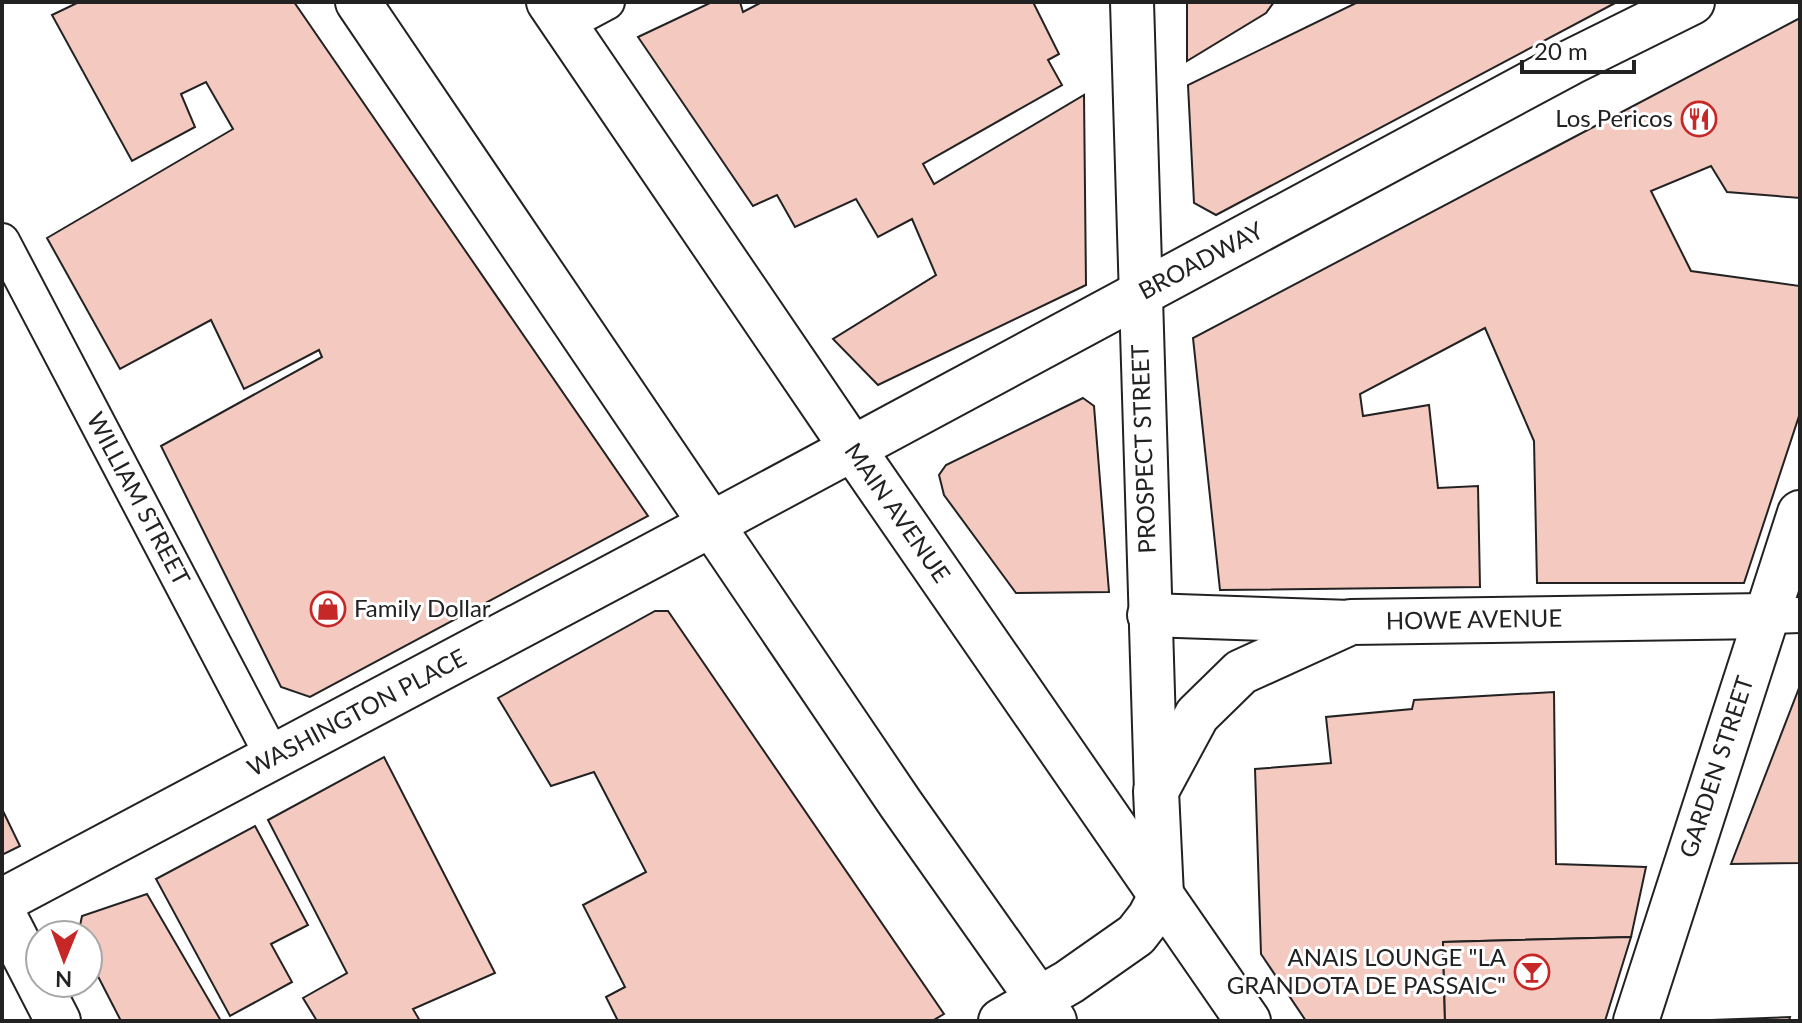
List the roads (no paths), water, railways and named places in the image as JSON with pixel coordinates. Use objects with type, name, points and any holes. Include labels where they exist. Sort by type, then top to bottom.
[{"type":"main road","points":[[358,2],[900,803],[1046,1010]]},
{"type":"main road","name":"BROADWAY","points":[[712,524],[1571,62],[1692,2]]},
{"type":"main road","name":"MAIN AVENUE","points":[[556,13],[1248,1021]]},
{"type":"main road","name":"GARDEN STREET","points":[[1636,1021],[1782,616],[1800,513]]},
{"type":"main road","name":"WASHINGTON PLACE","points":[[2,901],[712,524]]},
{"type":"main road","name":"HOWE AVENUE","points":[[1351,622],[1782,616]]},
{"type":"main road","points":[[1156,791],[1197,715],[1241,672],[1351,622]]},
{"type":"main road","name":"PROSPECT STREET","points":[[1156,791],[1161,896]]},
{"type":"main road","points":[[1001,1021],[1046,1010],[1069,982],[1136,935],[1161,896]]},
{"type":"main road","points":[[2,912],[58,1021]]},
{"type":"street","points":[[556,13],[607,2]]},
{"type":"street","name":"PROSPECT STREET","points":[[1132,2],[1156,791]]},
{"type":"street","name":"WILLIAM STREET","points":[[2,241],[273,757]]},
{"type":"street","name":"HOWE AVENUE","points":[[1149,615],[1351,622]]},
{"type":"place","name":"Los Pericos","points":[[1699,119]]},
{"type":"place","name":"Family Dollar","points":[[328,609]]},
{"type":"place","name":"ANAIS LOUNGE \"LA GRANDOTA DE PASSAIC\"","points":[[1532,972]]}]
